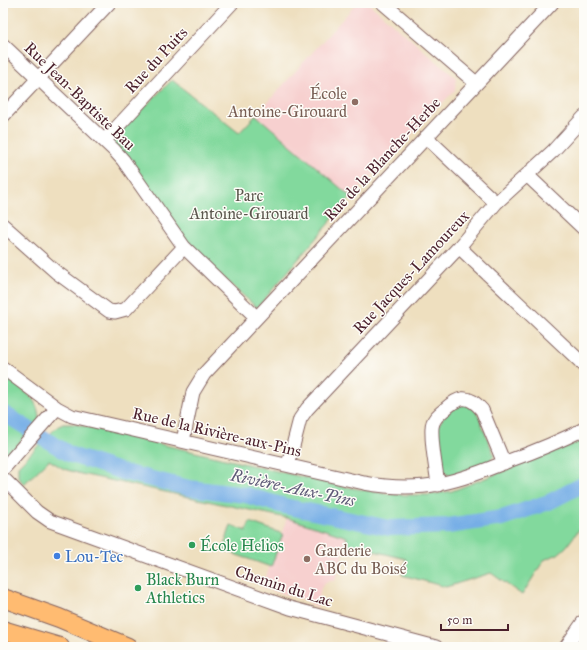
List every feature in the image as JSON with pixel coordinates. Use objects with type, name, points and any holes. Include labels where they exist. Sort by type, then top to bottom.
[{"type":"highway","points":[[3,598],[87,628],[128,647]]},
{"type":"highway","points":[[3,630],[60,647]]},
{"type":"street","points":[[3,116],[109,3]]},
{"type":"street","name":"Rue du Puits","points":[[105,140],[232,3]]},
{"type":"street","points":[[383,3],[476,83]]},
{"type":"street","name":"Rue de la Blanche-Herbe","points":[[183,441],[196,385],[204,374],[552,3]]},
{"type":"street","name":"Rue Jean-Baptiste Bau","points":[[3,45],[105,140],[123,160],[184,248],[256,317]]},
{"type":"street","name":"Rue Jacques-Lamoureux","points":[[288,465],[297,426],[303,413],[459,247],[496,202],[527,175],[584,117]]},
{"type":"street","points":[[426,137],[496,202]]},
{"type":"street","points":[[527,175],[584,229]]},
{"type":"street","points":[[3,225],[56,272],[109,311],[115,312],[126,309],[184,248]]},
{"type":"street","points":[[459,247],[584,364]]},
{"type":"street","name":"Rue de la Rivière-aux-Pins","points":[[3,368],[57,408],[72,416],[385,486],[405,487],[438,485],[462,479],[551,445],[584,429]]},
{"type":"street","points":[[438,485],[432,428],[437,416],[455,401],[469,399],[476,402],[482,410],[504,463]]},
{"type":"street","points":[[3,469],[43,426],[57,408]]},
{"type":"street","name":"Chemin du Lac","points":[[3,478],[37,512],[50,521],[290,608],[436,647]]},
{"type":"street","points":[[566,647],[584,621]]},
{"type":"shaded area","name":"École Antoine-Girouard","points":[[357,3],[368,3],[456,78],[455,90],[351,197],[256,115]]},
{"type":"shaded area","name":"Garderie ABC du Boisé","points":[[287,518],[347,537],[335,581],[330,581],[324,584],[321,588],[317,608],[305,600],[262,588]]},
{"type":"green space","name":"Parc Antoine-Girouard","points":[[172,80],[239,133],[256,115],[351,197],[257,308],[194,251],[110,141]]},
{"type":"green space","points":[[3,376],[28,394],[36,405],[39,420],[8,456],[3,457]]},
{"type":"green space","points":[[465,404],[477,412],[494,455],[490,461],[451,475],[447,475],[443,469],[437,429],[441,421],[448,413],[456,407]]},
{"type":"green space","points":[[63,424],[74,424],[341,486],[387,494],[407,495],[429,495],[452,491],[584,440],[584,523],[566,547],[558,554],[544,560],[522,595],[491,573],[446,587],[402,575],[406,559],[346,544],[347,537],[287,518],[81,474],[64,469],[49,460],[24,484],[18,477],[18,466],[57,427]]},
{"type":"green space","points":[[250,522],[283,534],[271,567],[223,550],[231,525],[246,531]]},
{"type":"waterway","name":"Rivière-Aux-Pins","points":[[3,413],[71,455],[123,472],[189,488],[246,495],[284,506],[389,528],[448,526],[502,518],[549,502],[584,484]]},
{"type":"place","name":"École Antoine-Girouard","points":[[355,102]]},
{"type":"place","name":"École Helios","points":[[192,545]]},
{"type":"place","name":"Lou-Tec","points":[[57,556]]},
{"type":"place","name":"Garderie ABC du Boisé","points":[[307,559]]},
{"type":"place","name":"Black Burn Athletics","points":[[138,588]]}]
